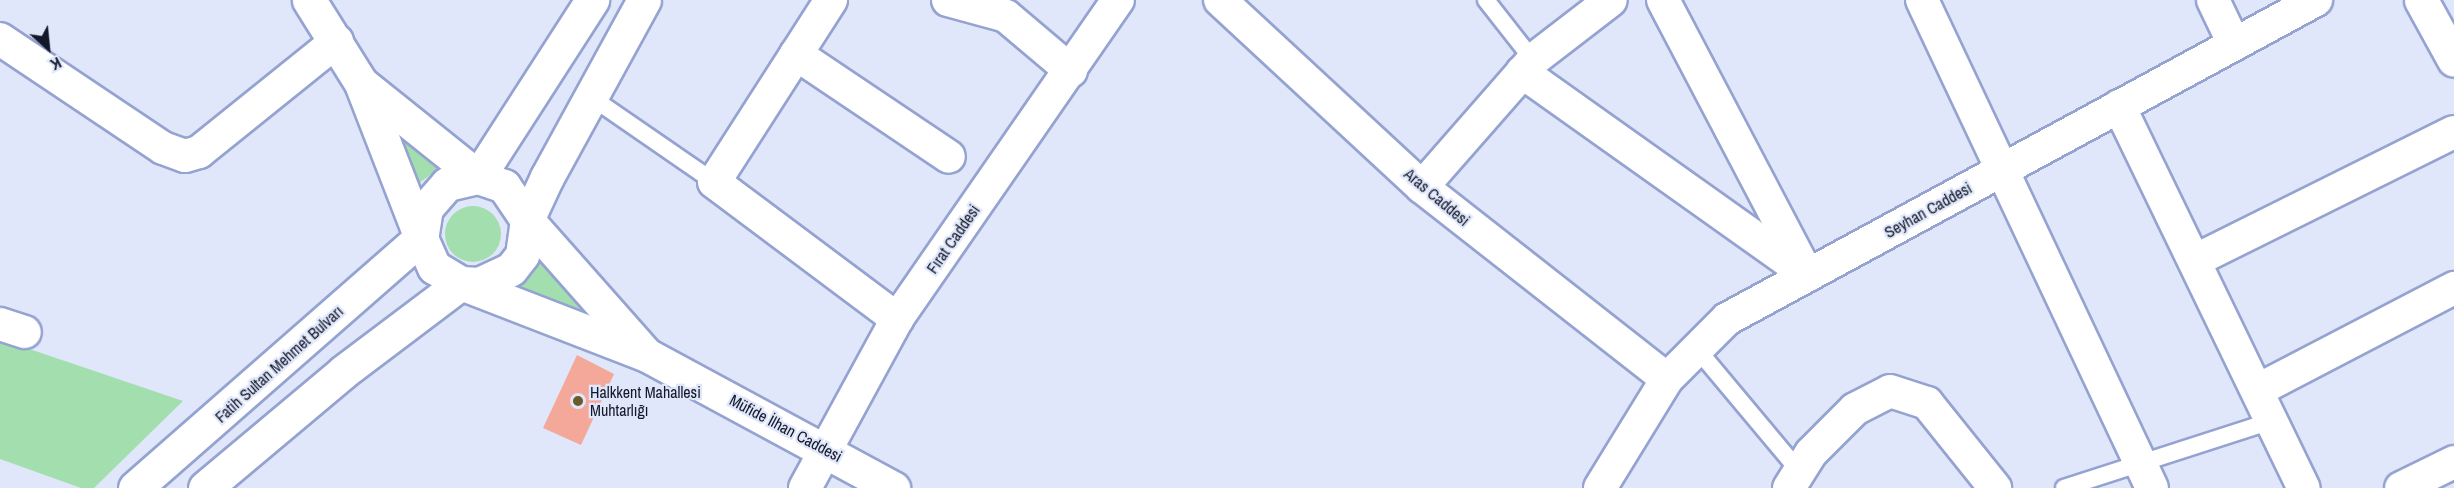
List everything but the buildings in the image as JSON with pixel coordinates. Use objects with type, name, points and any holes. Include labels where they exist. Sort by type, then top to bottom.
[{"type":"street","points":[[309,0],[337,41],[361,83],[434,267],[461,283],[488,282],[511,269],[527,238],[527,220],[644,0]]},
{"type":"street","points":[[421,238],[421,222],[435,194],[447,184],[478,177],[592,0]]},
{"type":"street","points":[[831,0],[714,182],[897,319]]},
{"type":"street","points":[[948,0],[1006,16],[1071,71]]},
{"type":"street","name":"Fırat Caddesi","points":[[805,488],[825,447],[897,319],[1118,0]]},
{"type":"street","name":"Aras Caddesi","points":[[1220,0],[1422,187],[1667,379]]},
{"type":"street","points":[[1422,187],[1528,66],[1611,0]]},
{"type":"street","points":[[1663,0],[1808,275]]},
{"type":"street","points":[[2212,0],[2234,44]]},
{"type":"street","name":"Seyhan Caddesi","points":[[1600,488],[1667,379],[1727,319],[2316,0]]},
{"type":"street","points":[[2421,0],[2454,60]]},
{"type":"street","points":[[1926,1],[2146,476]]},
{"type":"street","points":[[0,39],[163,148],[185,156],[199,152],[337,41]]},
{"type":"street","points":[[796,54],[949,157]]},
{"type":"street","points":[[1528,66],[1808,275]]},
{"type":"street","points":[[361,83],[478,177],[509,191],[527,220],[646,355]]},
{"type":"street","points":[[2119,106],[2260,389],[2304,488]]},
{"type":"street","points":[[2196,260],[2454,132]]},
{"type":"street","name":"Fatih Sultan Mehmet Bulvarı","points":[[135,488],[421,238]]},
{"type":"street","points":[[205,488],[343,372],[461,283]]},
{"type":"street","name":"Müfide İlhan Caddesi","points":[[461,283],[646,355],[825,447],[893,488]]},
{"type":"street","points":[[2260,389],[2454,288]]},
{"type":"street","points":[[1794,479],[1855,409],[1890,391],[1927,403],[1995,488]]},
{"type":"street","points":[[2402,488],[2454,462]]},
{"type":"lane","points":[[1486,0],[1528,66]]},
{"type":"lane","points":[[591,97],[714,182]]},
{"type":"lane","points":[[1697,349],[1794,479]]},
{"type":"lane","points":[[2064,488],[2146,476],[2274,420]]},
{"type":"green space","points":[[377,106],[446,164],[416,185]]},
{"type":"green space","points":[[467,206],[479,206],[489,210],[497,218],[501,234],[497,250],[489,258],[479,262],[467,262],[457,258],[449,250],[445,240],[445,228],[449,218],[457,210]]},
{"type":"green space","points":[[533,255],[612,332],[514,284]]},
{"type":"green space","points":[[0,339],[183,401],[94,488],[81,488],[0,459]]},
{"type":"place","name":"Halkkent Mahallesi Muhtarlığı","points":[[578,401]]}]
